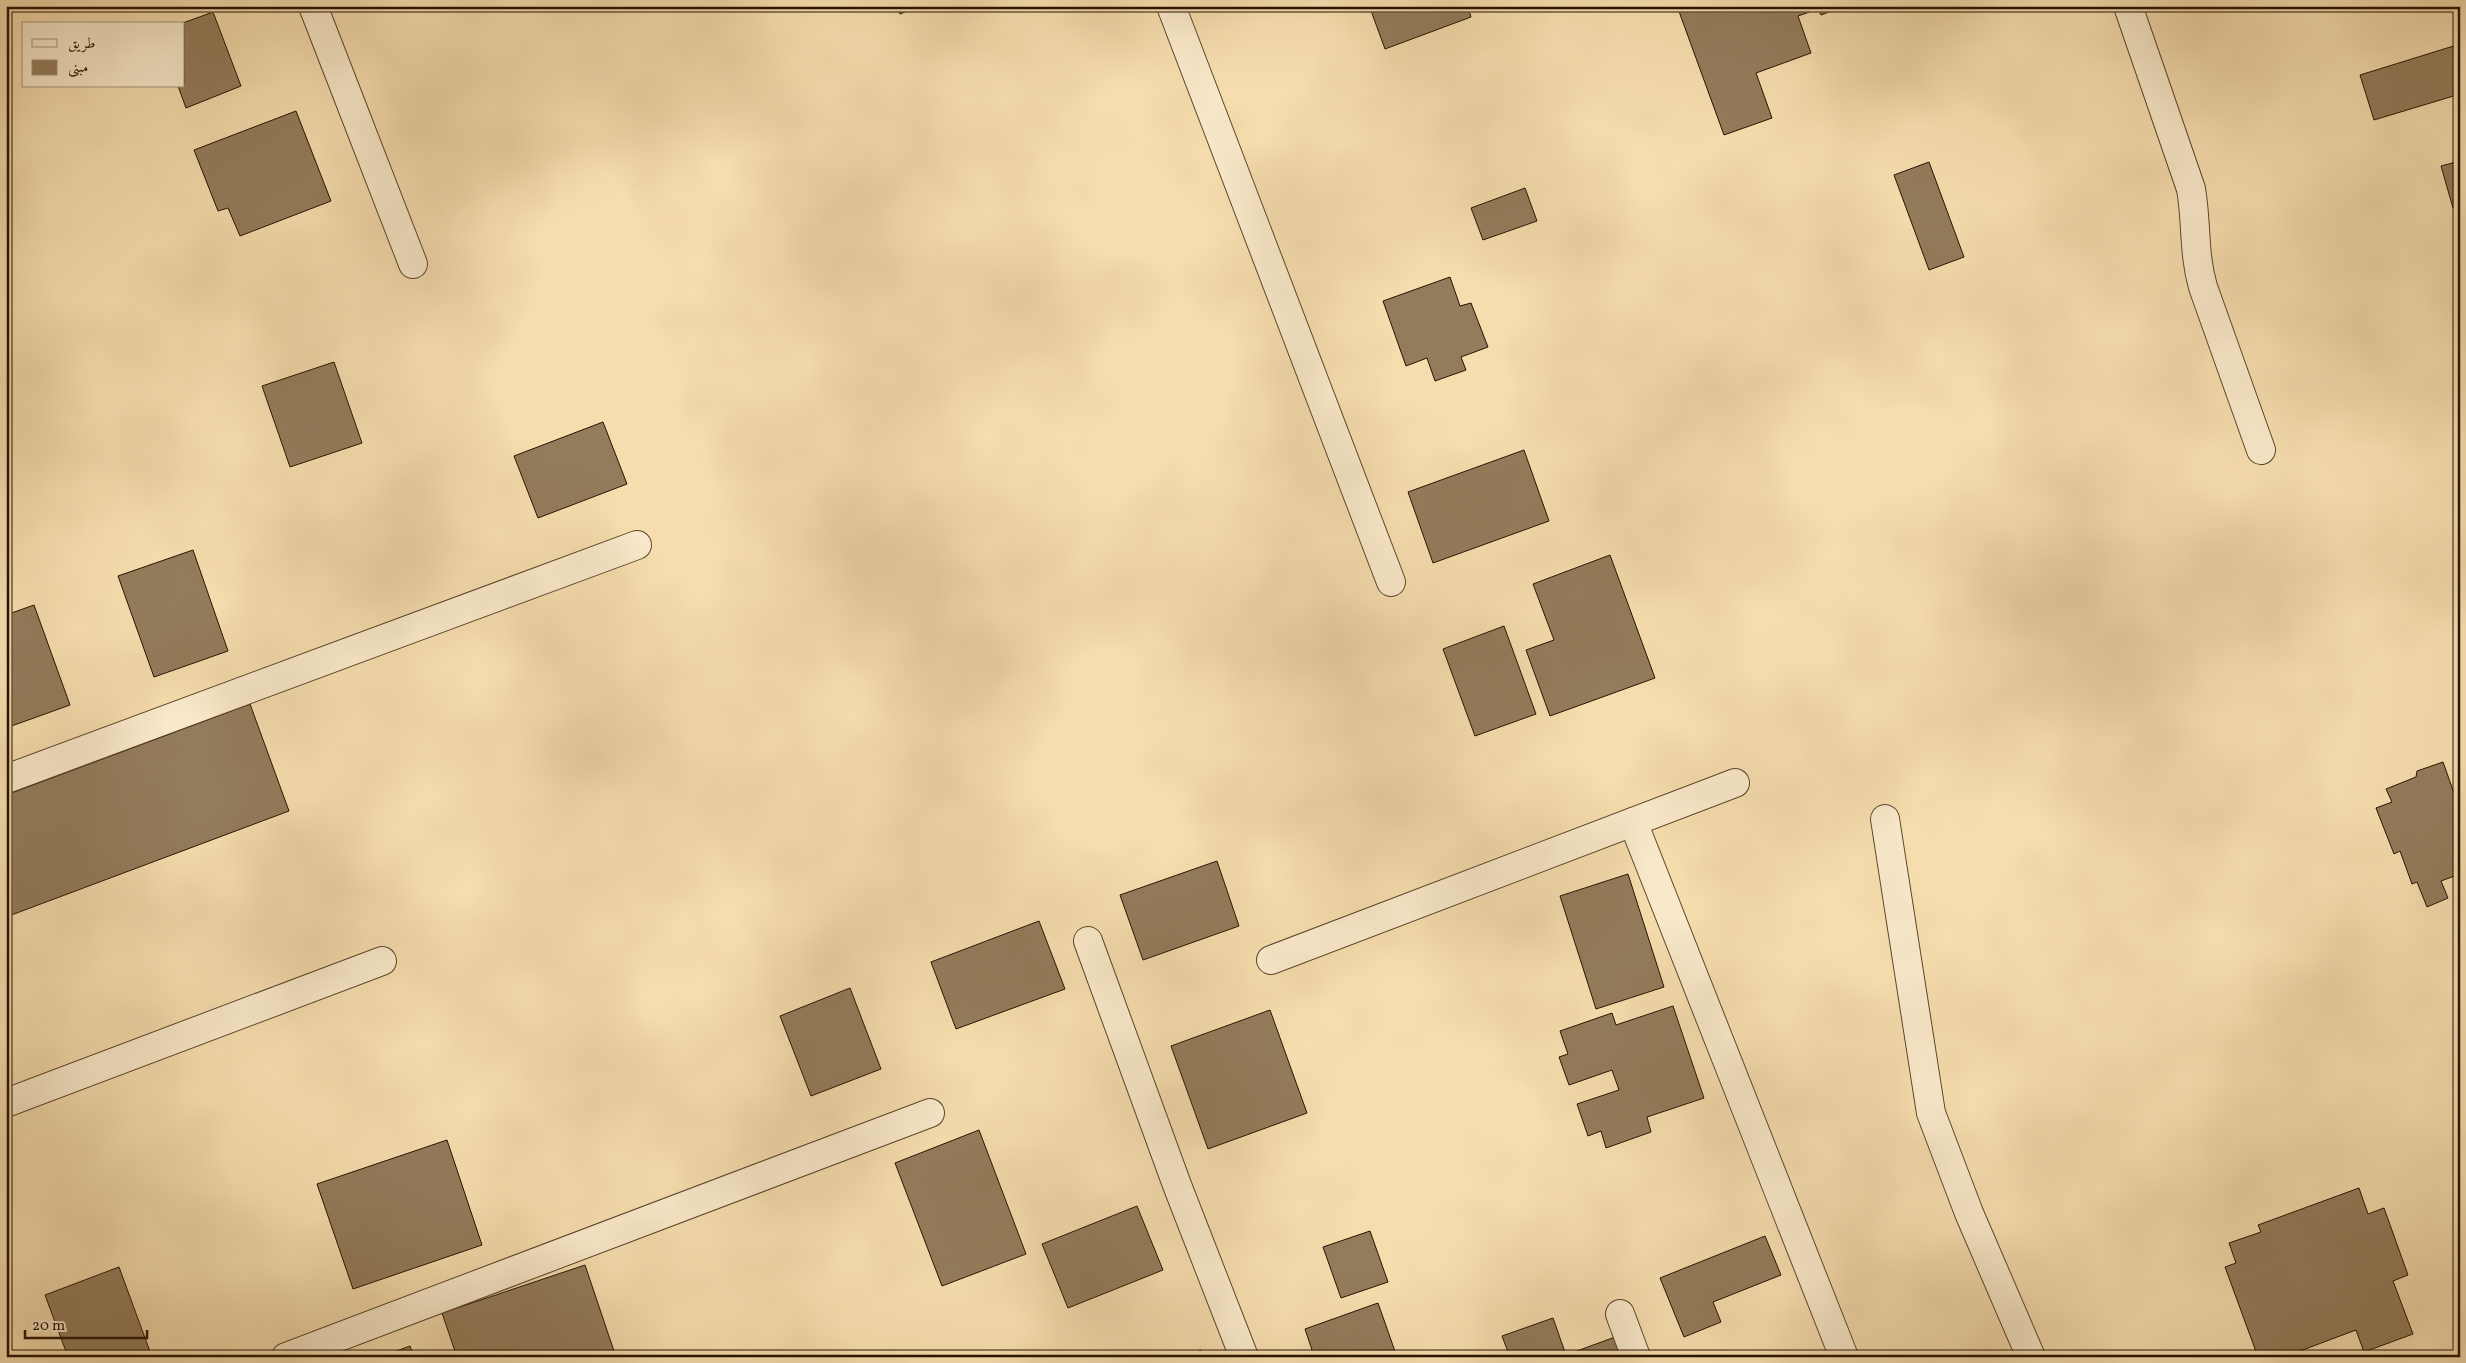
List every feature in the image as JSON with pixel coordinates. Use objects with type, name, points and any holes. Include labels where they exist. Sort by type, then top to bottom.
[{"type":"street","points":[[313,6],[413,264]]},
{"type":"street","points":[[1171,6],[1391,582]]},
{"type":"street","points":[[2128,6],[2191,189],[2195,211],[2196,262],[2203,287],[2261,450]]},
{"type":"street","points":[[6,779],[637,545]]},
{"type":"street","points":[[1271,960],[1735,783]]},
{"type":"street","points":[[1885,819],[1931,1113],[1969,1213],[2031,1357]]},
{"type":"street","points":[[1633,822],[1844,1357]]},
{"type":"street","points":[[1088,941],[1244,1357]]},
{"type":"street","points":[[6,1103],[382,960]]},
{"type":"street","points":[[286,1357],[930,1113]]},
{"type":"street","points":[[1620,1314],[1636,1357]]},
{"type":"building","points":[[897,6],[920,6],[900,14]]},
{"type":"building","points":[[1376,6],[1470,6],[1468,7],[1471,17],[1385,49],[1370,8]]},
{"type":"building","points":[[1677,6],[1845,6],[1821,15],[1818,9],[1798,16],[1811,53],[1756,73],[1772,118],[1724,135]]},
{"type":"building","points":[[213,12],[241,86],[186,108],[179,88],[185,88],[185,22]]},
{"type":"building","points":[[2460,44],[2460,94],[2374,120],[2360,75]]},
{"type":"building","points":[[296,111],[331,201],[240,236],[228,208],[218,211],[194,150]]},
{"type":"building","points":[[2460,161],[2460,206],[2453,208],[2441,166]]},
{"type":"building","points":[[1929,162],[1964,257],[1929,270],[1894,175]]},
{"type":"building","points":[[1525,188],[1537,221],[1483,240],[1471,208]]},
{"type":"building","points":[[1450,277],[1460,306],[1471,303],[1488,347],[1461,357],[1466,370],[1435,381],[1427,358],[1406,366],[1383,301]]},
{"type":"building","points":[[334,362],[362,443],[290,467],[262,386]]},
{"type":"building","points":[[603,422],[627,484],[538,518],[514,456]]},
{"type":"building","points":[[1524,450],[1549,521],[1433,563],[1408,492]]},
{"type":"building","points":[[193,550],[228,651],[154,677],[118,576]]},
{"type":"building","points":[[1610,555],[1655,678],[1550,716],[1526,650],[1554,640],[1533,584]]},
{"type":"building","points":[[34,605],[70,705],[6,728],[6,615]]},
{"type":"building","points":[[1504,626],[1536,714],[1475,736],[1443,649]]},
{"type":"building","points":[[250,704],[289,811],[6,917],[6,795]]},
{"type":"building","points":[[2443,762],[2454,793],[2460,793],[2460,874],[2441,881],[2448,898],[2427,907],[2417,882],[2412,884],[2400,851],[2394,854],[2376,808],[2392,802],[2386,789],[2416,777],[2417,771]]},
{"type":"building","points":[[1217,861],[1239,926],[1143,960],[1120,895]]},
{"type":"building","points":[[1628,874],[1664,987],[1596,1009],[1560,896]]},
{"type":"building","points":[[1039,921],[1065,989],[956,1029],[931,962]]},
{"type":"building","points":[[850,988],[881,1069],[811,1096],[780,1016]]},
{"type":"building","points":[[1673,1006],[1704,1098],[1647,1117],[1651,1132],[1606,1148],[1601,1131],[1588,1136],[1577,1104],[1619,1090],[1612,1070],[1569,1085],[1559,1057],[1568,1054],[1560,1031],[1612,1013],[1616,1025]]},
{"type":"building","points":[[1270,1010],[1307,1113],[1208,1149],[1171,1046]]},
{"type":"building","points":[[979,1130],[1026,1254],[942,1286],[895,1163]]},
{"type":"building","points":[[447,1140],[482,1245],[353,1289],[317,1184]]},
{"type":"building","points":[[2359,1188],[2368,1214],[2384,1208],[2408,1275],[2393,1281],[2413,1334],[2364,1352],[2356,1330],[2284,1357],[2258,1357],[2225,1267],[2236,1263],[2229,1243],[2261,1232],[2258,1225]]},
{"type":"building","points":[[1137,1206],[1163,1270],[1068,1308],[1042,1244]]},
{"type":"building","points":[[1370,1231],[1388,1282],[1341,1298],[1323,1247]]},
{"type":"building","points":[[1765,1236],[1781,1275],[1713,1302],[1721,1322],[1684,1337],[1660,1278]]},
{"type":"building","points":[[585,1265],[616,1357],[457,1357],[442,1313]]},
{"type":"building","points":[[119,1267],[152,1357],[68,1357],[45,1295]]},
{"type":"building","points":[[1378,1303],[1397,1357],[1311,1357],[1314,1356],[1305,1329]]},
{"type":"building","points":[[1553,1318],[1566,1355],[1615,1337],[1622,1357],[1510,1357],[1502,1336]]},
{"type":"building","points":[[410,1346],[414,1357],[380,1357]]},
{"type":"building","points":[[1201,1350],[1204,1357],[1182,1357]]}]
